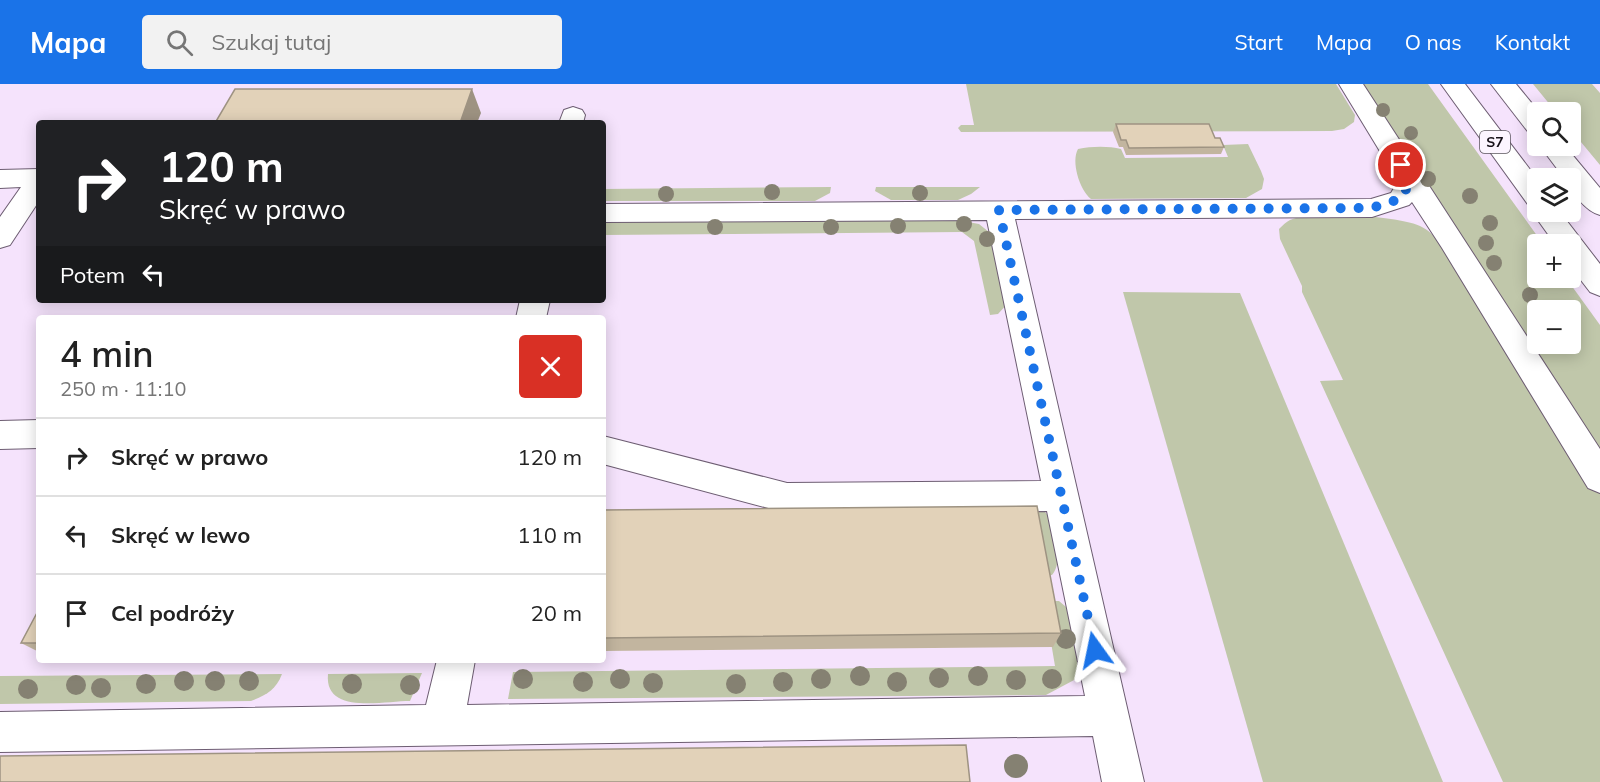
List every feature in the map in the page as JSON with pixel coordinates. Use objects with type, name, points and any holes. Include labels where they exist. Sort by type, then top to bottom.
[{"type":"main road","points":[[1351,84],[1600,478]]},
{"type":"main road","name":"S7","points":[[1453,84],[1527,185]]},
{"type":"main road","points":[[1503,84],[1527,114]]},
{"type":"main road","points":[[1560,156],[1600,206]]},
{"type":"main road","points":[[0,179],[36,180]]},
{"type":"main road","points":[[606,213],[1372,208],[1400,199],[1411,181]]},
{"type":"main road","points":[[14,222],[36,185]]},
{"type":"main road","points":[[999,210],[1123,782]]},
{"type":"main road","points":[[1553,222],[1600,285]]},
{"type":"main road","points":[[0,435],[36,434]]},
{"type":"main road","points":[[606,451],[787,498],[1061,496]]},
{"type":"main road","points":[[442,726],[455,663]]},
{"type":"main road","points":[[0,732],[1109,716]]},
{"type":"green space","points":[[966,84],[1336,84],[1355,115],[1354,122],[1344,129],[1332,131],[961,132],[958,128],[961,125],[974,125]]},
{"type":"green space","points":[[1360,84],[1428,84],[1536,234],[1527,234],[1527,288],[1573,288],[1600,325],[1600,782],[1503,782],[1320,381],[1343,380],[1302,292],[1302,286],[1280,239],[1279,229],[1290,220],[1301,217],[1335,215],[1393,219],[1409,222],[1429,232],[1441,244]]},
{"type":"green space","points":[[1533,84],[1592,84],[1600,93],[1600,165],[1581,142],[1581,102],[1548,102]]},
{"type":"green space","points":[[1248,144],[1264,179],[1262,189],[1246,198],[1091,199],[1080,182],[1075,160],[1078,149],[1083,148],[1121,149],[1125,158],[1228,157],[1223,145]]},
{"type":"green space","points":[[831,187],[830,193],[815,201],[606,201],[606,189]]},
{"type":"green space","points":[[876,187],[980,187],[958,200],[891,200],[875,191]]},
{"type":"green space","points":[[952,219],[979,224],[994,236],[1009,302],[998,314],[990,315],[974,241],[962,232],[606,235],[606,222]]},
{"type":"green space","points":[[1123,292],[1240,293],[1443,782],[1263,782]]},
{"type":"green space","points":[[1028,507],[1040,509],[1048,515],[1052,522],[1057,541],[1058,561],[1052,575],[1040,576]]},
{"type":"green space","points":[[1044,601],[1059,601],[1072,612],[1083,665],[1076,679],[1046,695],[508,699],[513,672],[1055,666]]},
{"type":"green space","points":[[422,673],[410,701],[357,703],[345,701],[335,696],[329,687],[328,674]]},
{"type":"green space","points":[[282,674],[270,691],[251,701],[0,704],[0,676]]},
{"type":"building","points":[[235,89],[472,89],[461,120],[217,120]]},
{"type":"building","points":[[1116,124],[1209,124],[1215,138],[1220,138],[1224,147],[1129,148],[1126,140],[1121,140]]},
{"type":"building","points":[[1037,506],[1061,633],[606,638],[606,510]]},
{"type":"building","points":[[36,615],[36,643],[21,643]]},
{"type":"building","points":[[966,745],[970,782],[0,782],[0,756]]},
{"type":"route","points":[[1095,650],[999,210],[1372,208],[1400,199],[1411,181],[1401,165]]}]
